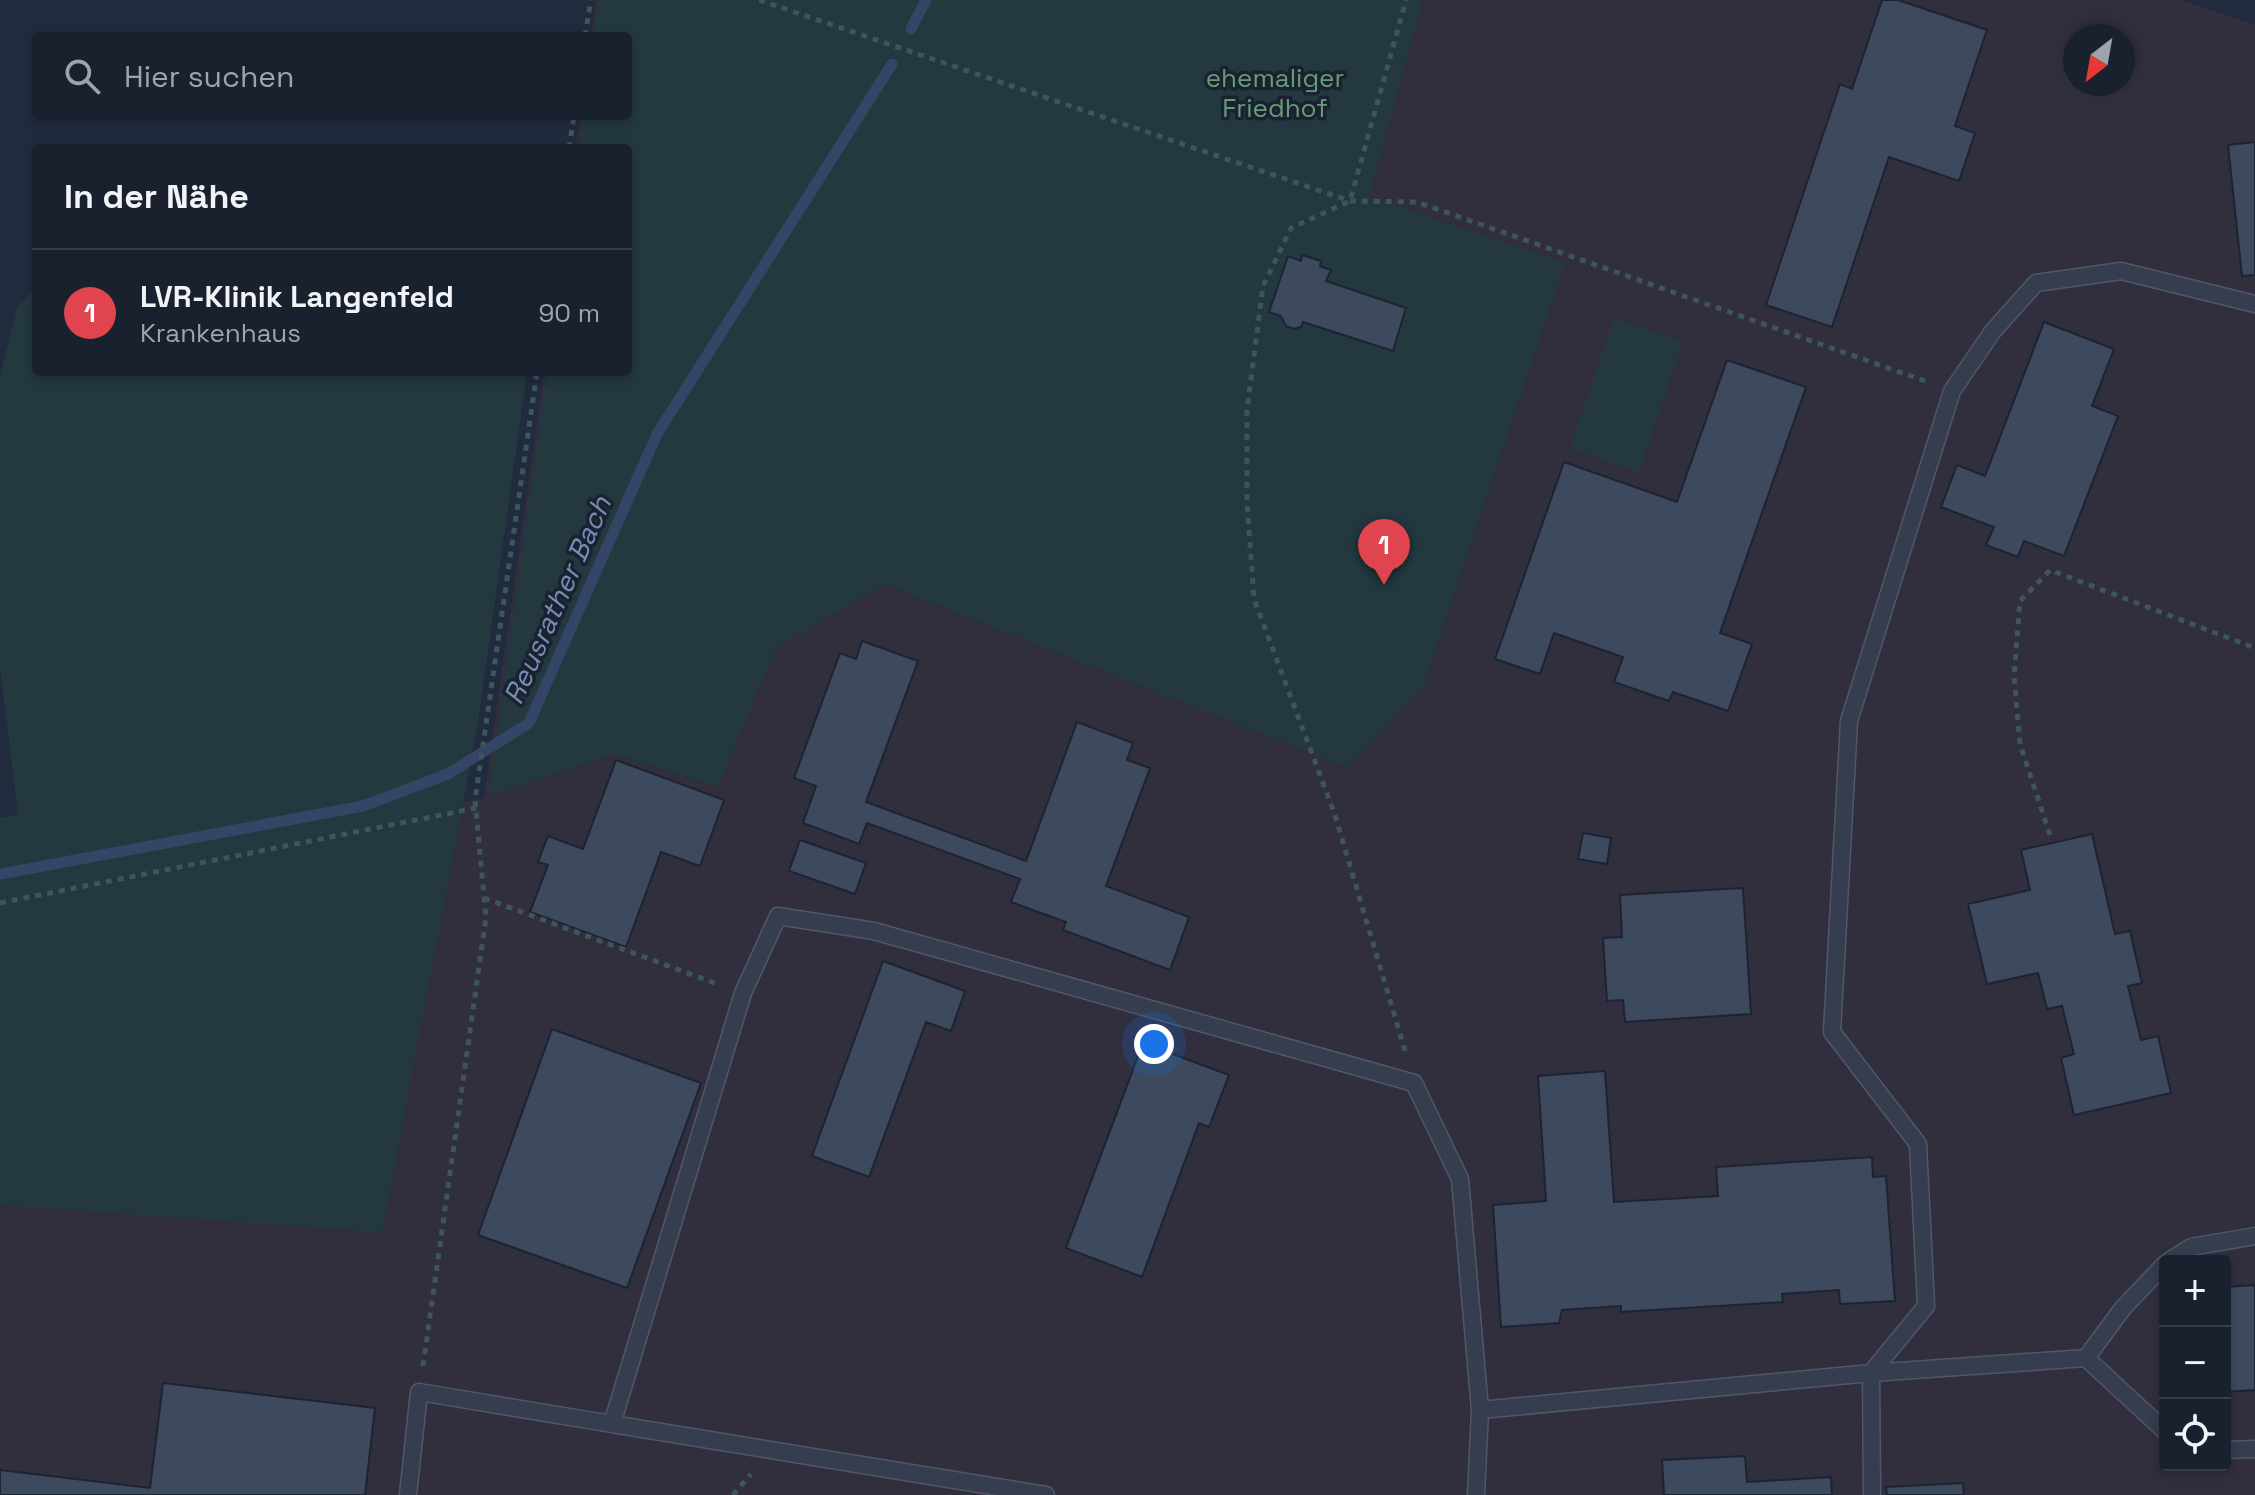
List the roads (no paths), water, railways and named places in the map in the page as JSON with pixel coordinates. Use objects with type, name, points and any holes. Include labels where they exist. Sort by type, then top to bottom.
[{"type":"lane","points":[[1872,1495],[1871,1373],[1926,1306],[1918,1144],[1832,1032],[1849,721],[1952,391],[1993,331],[2036,283],[2121,271],[2255,304]]},
{"type":"lane","points":[[612,1424],[743,993],[778,916],[874,931],[1414,1083],[1460,1179],[1480,1410],[1476,1495]]},
{"type":"lane","points":[[2178,1255],[2191,1247],[2255,1236]]},
{"type":"lane","points":[[2086,1358],[2123,1308],[2159,1270]]},
{"type":"lane","points":[[1480,1410],[1871,1373],[2086,1358],[2159,1425]]},
{"type":"lane","points":[[408,1495],[419,1392],[1046,1495]]},
{"type":"lane","points":[[2231,1450],[2255,1449]]},
{"type":"waterway","name":"Reusrather Bach","points":[[911,29],[926,0]]},
{"type":"waterway","name":"Reusrather Bach","points":[[0,874],[363,806],[448,774],[529,723],[657,434],[892,64]]},
{"type":"place","name":"LVR-Klinik Langenfeld","points":[[1384,585]]},
{"type":"park label","name":"ehemaliger Friedhof","points":[[1275,93]]}]
